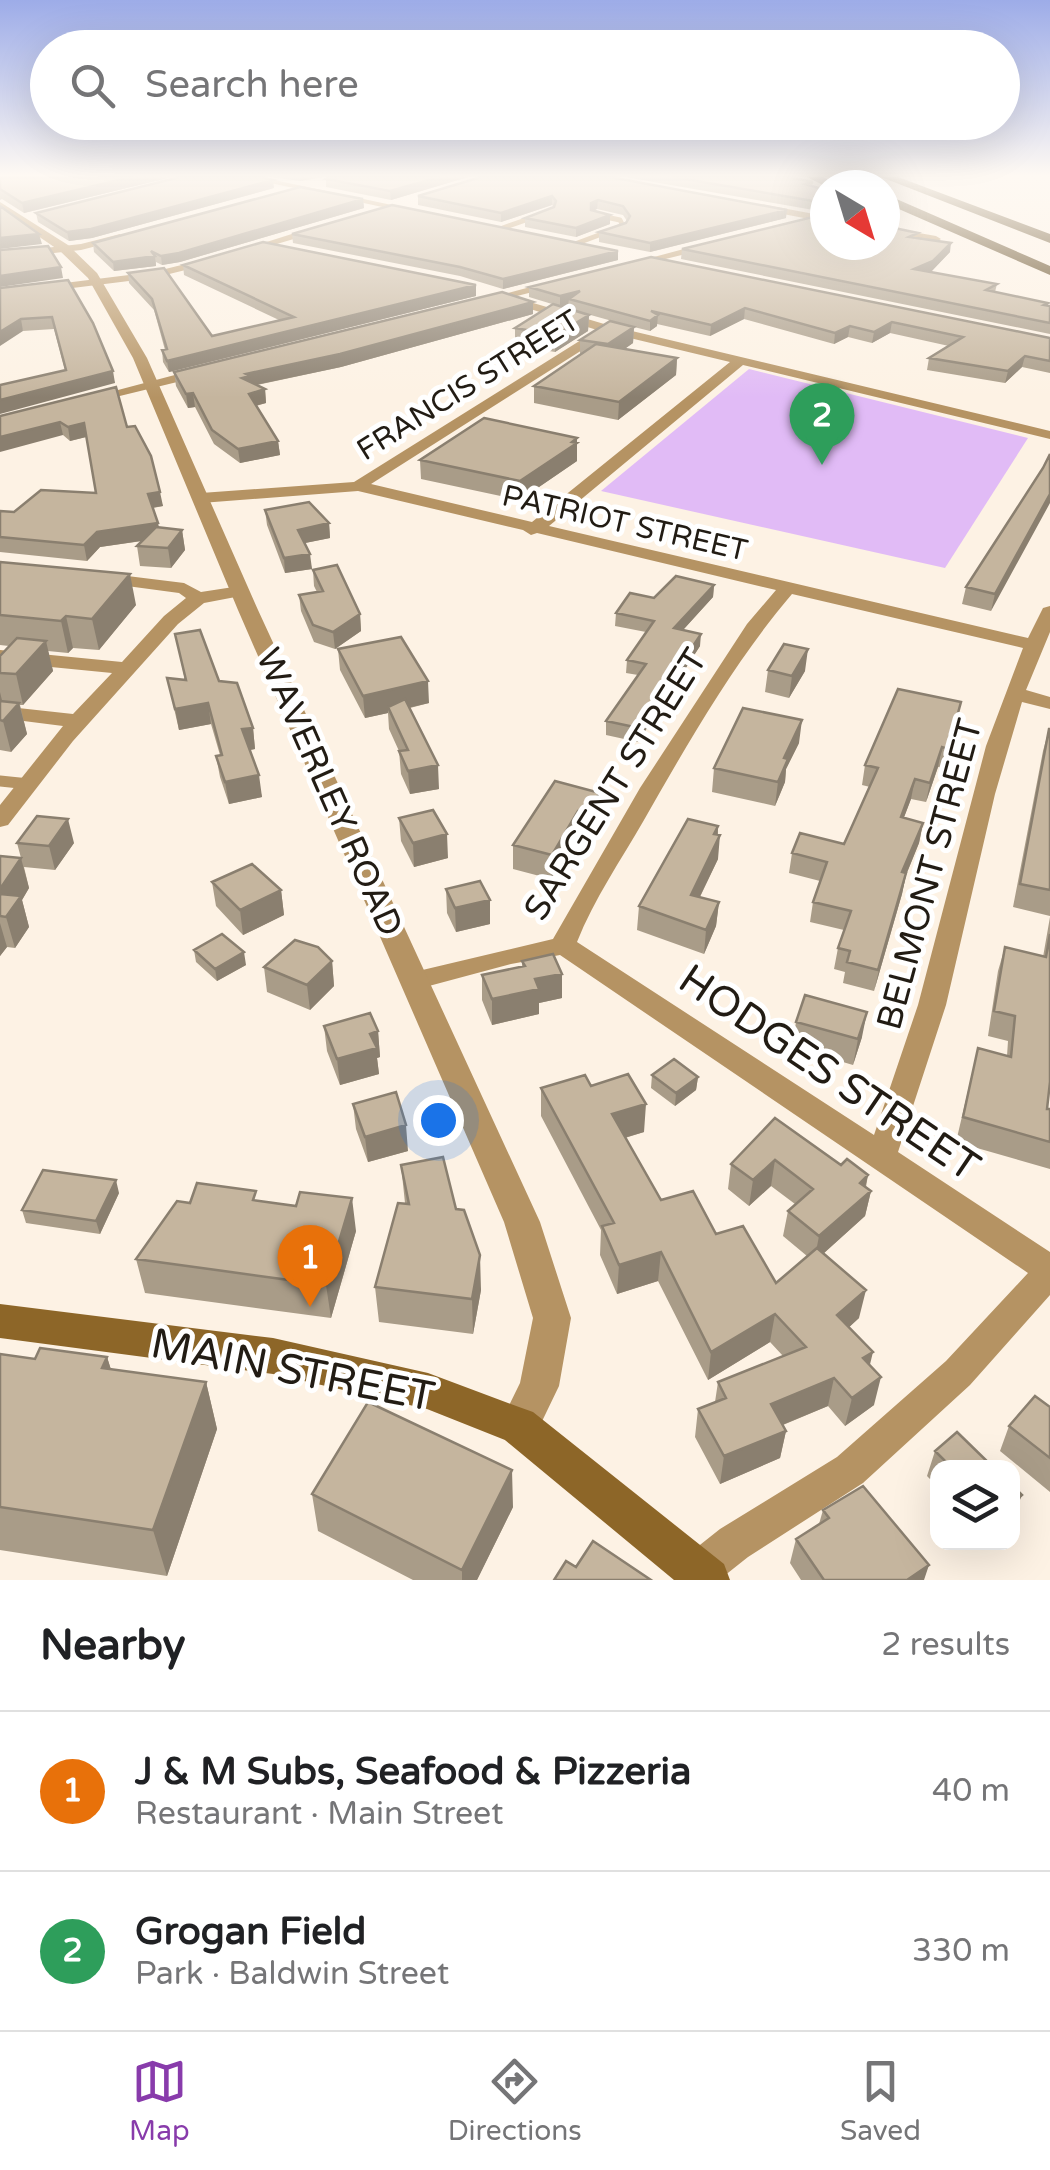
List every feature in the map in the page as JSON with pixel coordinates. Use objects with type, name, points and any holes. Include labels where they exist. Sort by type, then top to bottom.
[{"type":"highway","points":[[999,251],[1050,271]]},
{"type":"highway","points":[[1004,251],[1050,271]]},
{"type":"main road","name":"MAIN STREET","points":[[0,1321],[273,1356],[428,1391],[520,1426],[704,1575]]},
{"type":"street","points":[[0,256],[42,251]]},
{"type":"street","name":"WAVERLEY ROAD","points":[[67,251],[97,282],[132,342],[522,1222],[552,1318],[539,1386],[520,1426]]},
{"type":"street","points":[[0,294],[158,274],[241,251]]},
{"type":"street","points":[[619,268],[687,251]]},
{"type":"street","points":[[614,252],[682,266]]},
{"type":"street","points":[[469,305],[570,280]]},
{"type":"street","points":[[473,287],[607,329],[1050,435]]},
{"type":"street","name":"FRANCIS STREET","points":[[358,486],[607,329]]},
{"type":"street","points":[[530,530],[559,512],[740,362]]},
{"type":"street","points":[[79,402],[214,368]]},
{"type":"street","name":"PATRIOT STREET","points":[[202,498],[358,486],[530,530],[1033,645]]},
{"type":"street","points":[[76,575],[184,588],[198,598]]},
{"type":"street","name":"SARGENT STREET","points":[[414,981],[511,955],[563,946],[574,920],[651,788],[756,624],[786,589]]},
{"type":"street","points":[[0,820],[124,668],[198,598],[240,591]]},
{"type":"street","name":"BELMONT STREET","points":[[881,1157],[938,986],[970,848],[1016,694],[1033,645],[1050,612]]},
{"type":"street","points":[[0,656],[124,668]]},
{"type":"street","points":[[1016,694],[1050,703]]},
{"type":"street","points":[[0,712],[78,721]]},
{"type":"street","name":"HODGES STREET","points":[[563,946],[590,960],[1050,1271]]},
{"type":"street","points":[[704,1575],[734,1543],[850,1470],[958,1373],[1050,1271]]},
{"type":"lane","points":[[0,781],[29,784]]},
{"type":"shaded area","points":[[749,369],[1028,438],[945,568],[601,491]]},
{"type":"building","points":[[0,251],[51,251],[61,267],[0,276]]},
{"type":"building","points":[[101,251],[187,251],[161,256],[151,251],[155,256],[113,262]]},
{"type":"building","points":[[233,251],[306,251],[476,285],[167,361],[152,299],[128,273],[164,268],[212,336],[294,317],[183,265]]},
{"type":"building","points":[[377,251],[618,251],[503,279]]},
{"type":"building","points":[[691,251],[810,251],[810,260],[900,260],[900,251],[943,251],[933,261],[914,269],[997,284],[986,290],[1050,306],[1050,323]]},
{"type":"building","points":[[651,257],[1050,338],[1050,361],[1025,356],[1008,371],[929,358],[963,337],[892,322],[874,332],[850,326],[835,333],[745,308],[711,325],[651,311],[658,315],[650,321],[569,299],[580,291],[560,296],[529,287]]},
{"type":"building","points":[[68,280],[93,323],[113,371],[0,400],[0,385],[66,370],[52,317],[21,319],[0,332],[0,288]]},
{"type":"building","points":[[502,292],[533,302],[340,354],[246,374],[250,376],[242,378],[265,389],[249,394],[278,441],[238,449],[212,430],[193,393],[186,394],[174,372]]},
{"type":"building","points":[[553,304],[589,315],[556,335],[515,328]]},
{"type":"building","points":[[610,321],[634,327],[608,344],[580,340]]},
{"type":"building","points":[[596,344],[677,358],[619,402],[534,386]]},
{"type":"building","points":[[116,387],[127,427],[135,426],[151,456],[160,492],[148,494],[158,523],[97,532],[84,545],[0,537],[0,511],[14,512],[41,490],[96,493],[84,423],[68,427],[60,422],[0,437],[0,416]]},
{"type":"building","points":[[484,418],[577,438],[572,442],[577,443],[520,481],[420,460]]},
{"type":"building","points":[[1050,454],[1050,494],[995,594],[966,587],[1043,468]]},
{"type":"building","points":[[309,502],[329,523],[298,530],[310,554],[284,558],[265,510]]},
{"type":"building","points":[[156,527],[182,530],[168,548],[137,546]]},
{"type":"building","points":[[0,562],[130,574],[92,619],[66,616],[61,621],[0,615]]},
{"type":"building","points":[[337,565],[360,614],[333,632],[313,625],[299,595],[323,591],[313,570]]},
{"type":"building","points":[[676,576],[714,585],[674,628],[701,634],[639,728],[606,721],[646,664],[627,660],[654,621],[616,613],[630,593],[654,598]]},
{"type":"building","points":[[200,630],[219,681],[237,683],[253,728],[242,729],[259,775],[225,782],[216,756],[222,755],[208,703],[175,709],[167,678],[186,680],[175,634]]},
{"type":"building","points":[[401,637],[428,681],[363,696],[338,649]]},
{"type":"building","points":[[17,638],[46,641],[16,674],[0,673],[0,656]]},
{"type":"building","points":[[784,644],[808,649],[792,676],[768,670]]},
{"type":"building","points":[[898,689],[961,702],[948,749],[942,747],[930,783],[915,779],[901,817],[923,823],[902,872],[906,873],[878,970],[847,962],[850,951],[838,948],[851,911],[813,902],[827,862],[792,853],[800,833],[844,844],[878,768],[865,765]]},
{"type":"building","points":[[405,699],[438,765],[408,771],[399,751],[408,750],[388,707]]},
{"type":"building","points":[[0,701],[19,703],[3,721],[0,720]]},
{"type":"building","points":[[743,708],[802,720],[784,758],[788,759],[778,782],[714,768]]},
{"type":"building","points":[[1050,729],[1050,890],[1020,884]]},
{"type":"building","points":[[555,781],[600,793],[585,813],[578,811],[552,855],[513,845]]},
{"type":"building","points":[[433,810],[447,834],[413,843],[399,818]]},
{"type":"building","points":[[37,816],[68,819],[49,846],[17,843]]},
{"type":"building","points":[[688,819],[718,826],[714,834],[720,835],[691,895],[719,902],[706,930],[639,906]]},
{"type":"building","points":[[0,856],[21,858],[0,889]]},
{"type":"building","points":[[252,864],[281,890],[240,910],[212,882]]},
{"type":"building","points":[[480,881],[490,900],[455,908],[446,889]]},
{"type":"building","points":[[0,894],[21,896],[6,917],[0,916]]},
{"type":"building","points":[[222,934],[244,952],[215,969],[194,950]]},
{"type":"building","points":[[1050,934],[1050,1142],[963,1117],[978,1048],[1011,1057],[1015,1016],[994,1011],[1005,947],[1046,957]]},
{"type":"building","points":[[295,940],[318,947],[332,961],[307,985],[264,967]]},
{"type":"building","points":[[553,954],[562,974],[535,979],[539,989],[492,999],[482,975],[525,966],[522,961]]},
{"type":"building","points":[[805,995],[867,1012],[858,1039],[796,1022]]},
{"type":"building","points":[[370,1013],[378,1031],[370,1034],[377,1048],[337,1059],[324,1026]]},
{"type":"building","points":[[674,1059],[698,1077],[676,1093],[652,1075]]},
{"type":"building","points":[[628,1074],[646,1104],[612,1114],[661,1200],[693,1191],[716,1234],[743,1226],[776,1283],[817,1248],[866,1290],[837,1315],[873,1352],[863,1358],[881,1377],[852,1398],[834,1378],[771,1404],[786,1431],[724,1456],[698,1409],[726,1398],[718,1382],[806,1347],[775,1314],[711,1352],[661,1252],[619,1265],[602,1226],[614,1223],[541,1088],[585,1075],[591,1086]]},
{"type":"building","points":[[396,1092],[406,1125],[365,1137],[353,1104]]},
{"type":"building","points":[[775,1118],[841,1165],[847,1159],[868,1175],[860,1183],[871,1191],[819,1236],[788,1211],[813,1189],[775,1160],[753,1180],[731,1164]]},
{"type":"building","points":[[443,1157],[456,1209],[464,1210],[480,1255],[472,1299],[375,1287],[398,1203],[409,1204],[401,1165]]},
{"type":"building","points":[[43,1170],[116,1180],[96,1221],[22,1210]]},
{"type":"building","points":[[197,1183],[256,1191],[253,1200],[296,1206],[300,1192],[352,1198],[326,1285],[136,1259],[177,1201],[190,1203]]},
{"type":"building","points":[[40,1348],[107,1357],[102,1368],[206,1382],[153,1530],[0,1507],[0,1354],[35,1359]]},
{"type":"building","points":[[1035,1396],[1050,1407],[1050,1458],[1009,1426]]},
{"type":"building","points":[[368,1402],[512,1470],[462,1570],[312,1494]]},
{"type":"building","points":[[957,1432],[986,1460],[944,1460],[935,1451]]},
{"type":"building","points":[[863,1486],[929,1565],[907,1580],[824,1580],[796,1539],[829,1518],[823,1510]]},
{"type":"building","points":[[593,1541],[651,1580],[554,1580],[566,1561],[576,1567]]},
{"type":"place","name":"Grogan Field","points":[[822,465]]},
{"type":"place","name":"J & M Subs, Seafood & Pizzeria","points":[[310,1307]]}]
